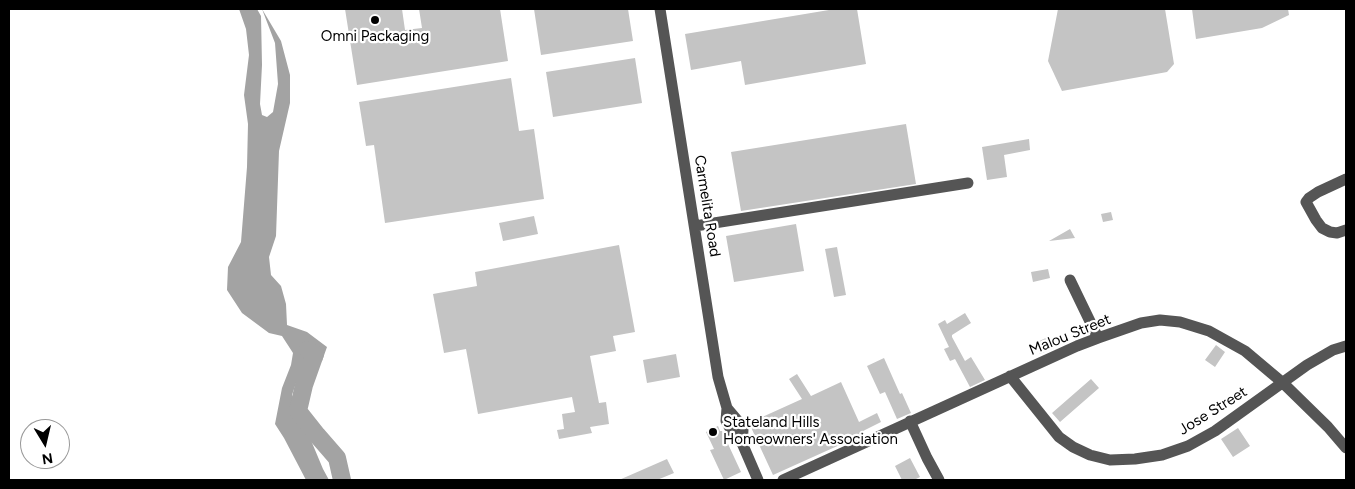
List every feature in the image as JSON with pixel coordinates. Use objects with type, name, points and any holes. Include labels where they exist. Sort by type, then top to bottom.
[{"type":"street","name":"Carmelita Road","points":[[660,9],[718,378],[727,408],[726,421],[733,434],[742,443],[758,480]]},
{"type":"street","points":[[1346,179],[1318,192],[1306,202],[1322,228],[1330,232],[1346,230]]},
{"type":"street","points":[[694,226],[968,183]]},
{"type":"street","points":[[1070,280],[1098,338]]},
{"type":"street","name":"Malou Street","points":[[782,480],[1098,338],[1142,323],[1160,320],[1180,322],[1209,331],[1245,351],[1283,383],[1328,426],[1346,448]]},
{"type":"street","name":"Jose Street","points":[[1010,376],[1059,437],[1073,447],[1090,455],[1110,460],[1136,460],[1162,455],[1188,446],[1214,431],[1308,365],[1332,350],[1346,346]]},
{"type":"street","points":[[910,421],[939,480]]},
{"type":"shaded area","points":[[239,9],[257,9],[261,16],[262,65],[260,104],[262,115],[267,117],[273,112],[278,84],[275,43],[262,9],[281,41],[290,75],[290,103],[279,151],[276,236],[269,257],[271,275],[281,286],[286,304],[287,325],[307,332],[327,347],[322,361],[303,372],[296,383],[292,395],[329,480],[306,480],[275,424],[282,388],[291,365],[293,353],[282,336],[269,333],[242,313],[227,290],[228,267],[241,242],[247,167],[248,124],[244,95],[249,55],[246,29]]},
{"type":"building","points":[[345,9],[402,9],[405,30],[422,28],[419,9],[500,9],[508,61],[357,85]]},
{"type":"building","points":[[534,9],[628,9],[633,41],[541,55]]},
{"type":"building","points":[[835,9],[857,9],[866,64],[745,85],[741,61],[691,70],[685,34]]},
{"type":"building","points":[[1058,9],[1165,9],[1174,64],[1167,72],[1062,91],[1048,61]]},
{"type":"building","points":[[1192,9],[1288,9],[1289,15],[1262,28],[1196,39]]},
{"type":"building","points":[[635,58],[642,103],[553,117],[546,72]]},
{"type":"building","points":[[511,78],[519,131],[534,129],[544,199],[385,223],[374,145],[366,146],[359,102]]},
{"type":"building","points":[[906,124],[916,184],[741,211],[731,152]]},
{"type":"building","points":[[1029,139],[1030,150],[1004,155],[1007,177],[987,180],[982,147]]},
{"type":"building","points":[[1111,212],[1113,220],[1103,222],[1101,214]]},
{"type":"building","points":[[534,216],[538,234],[503,241],[499,223]]},
{"type":"building","points":[[796,224],[804,271],[734,282],[726,236]]},
{"type":"building","points":[[1070,229],[1075,238],[1049,241]]},
{"type":"building","points":[[619,245],[635,332],[613,336],[616,351],[590,356],[599,403],[606,402],[609,424],[590,427],[592,433],[559,439],[557,430],[564,429],[562,414],[575,412],[572,397],[478,414],[466,349],[444,353],[433,294],[477,286],[475,272]]},
{"type":"building","points":[[837,247],[846,295],[834,297],[825,249]]},
{"type":"building","points":[[1048,269],[1050,278],[1033,282],[1031,272]]},
{"type":"building","points":[[965,313],[971,323],[952,335],[952,337],[965,361],[971,357],[985,380],[970,387],[955,359],[950,361],[944,349],[949,347],[938,324],[945,320],[947,324]]},
{"type":"building","points":[[1048,337],[1054,348],[1040,354],[1035,343]]},
{"type":"building","points":[[1216,345],[1225,352],[1215,367],[1205,360]]},
{"type":"building","points":[[676,354],[680,377],[647,383],[643,360]]},
{"type":"building","points":[[884,358],[900,394],[902,393],[911,413],[897,419],[885,392],[880,394],[867,366]]},
{"type":"building","points":[[797,374],[811,396],[841,382],[859,422],[877,413],[881,422],[863,431],[864,434],[773,475],[749,423],[802,399],[789,379]]},
{"type":"building","points":[[1091,379],[1099,388],[1060,422],[1052,413]]},
{"type":"building","points":[[718,426],[741,472],[724,480],[710,450],[714,449],[706,432]]},
{"type":"building","points":[[1238,428],[1250,446],[1233,457],[1221,439]]},
{"type":"building","points":[[910,458],[920,477],[914,480],[902,480],[895,466]]},
{"type":"building","points":[[667,459],[674,473],[657,480],[619,480]]},
{"type":"waterway","points":[[308,350],[315,354],[304,385],[298,411],[337,458],[342,480]]},
{"type":"place","name":"Omni Packaging","points":[[375,20]]},
{"type":"place","name":"Stateland Hills Homeowners' Association","points":[[713,432]]}]
